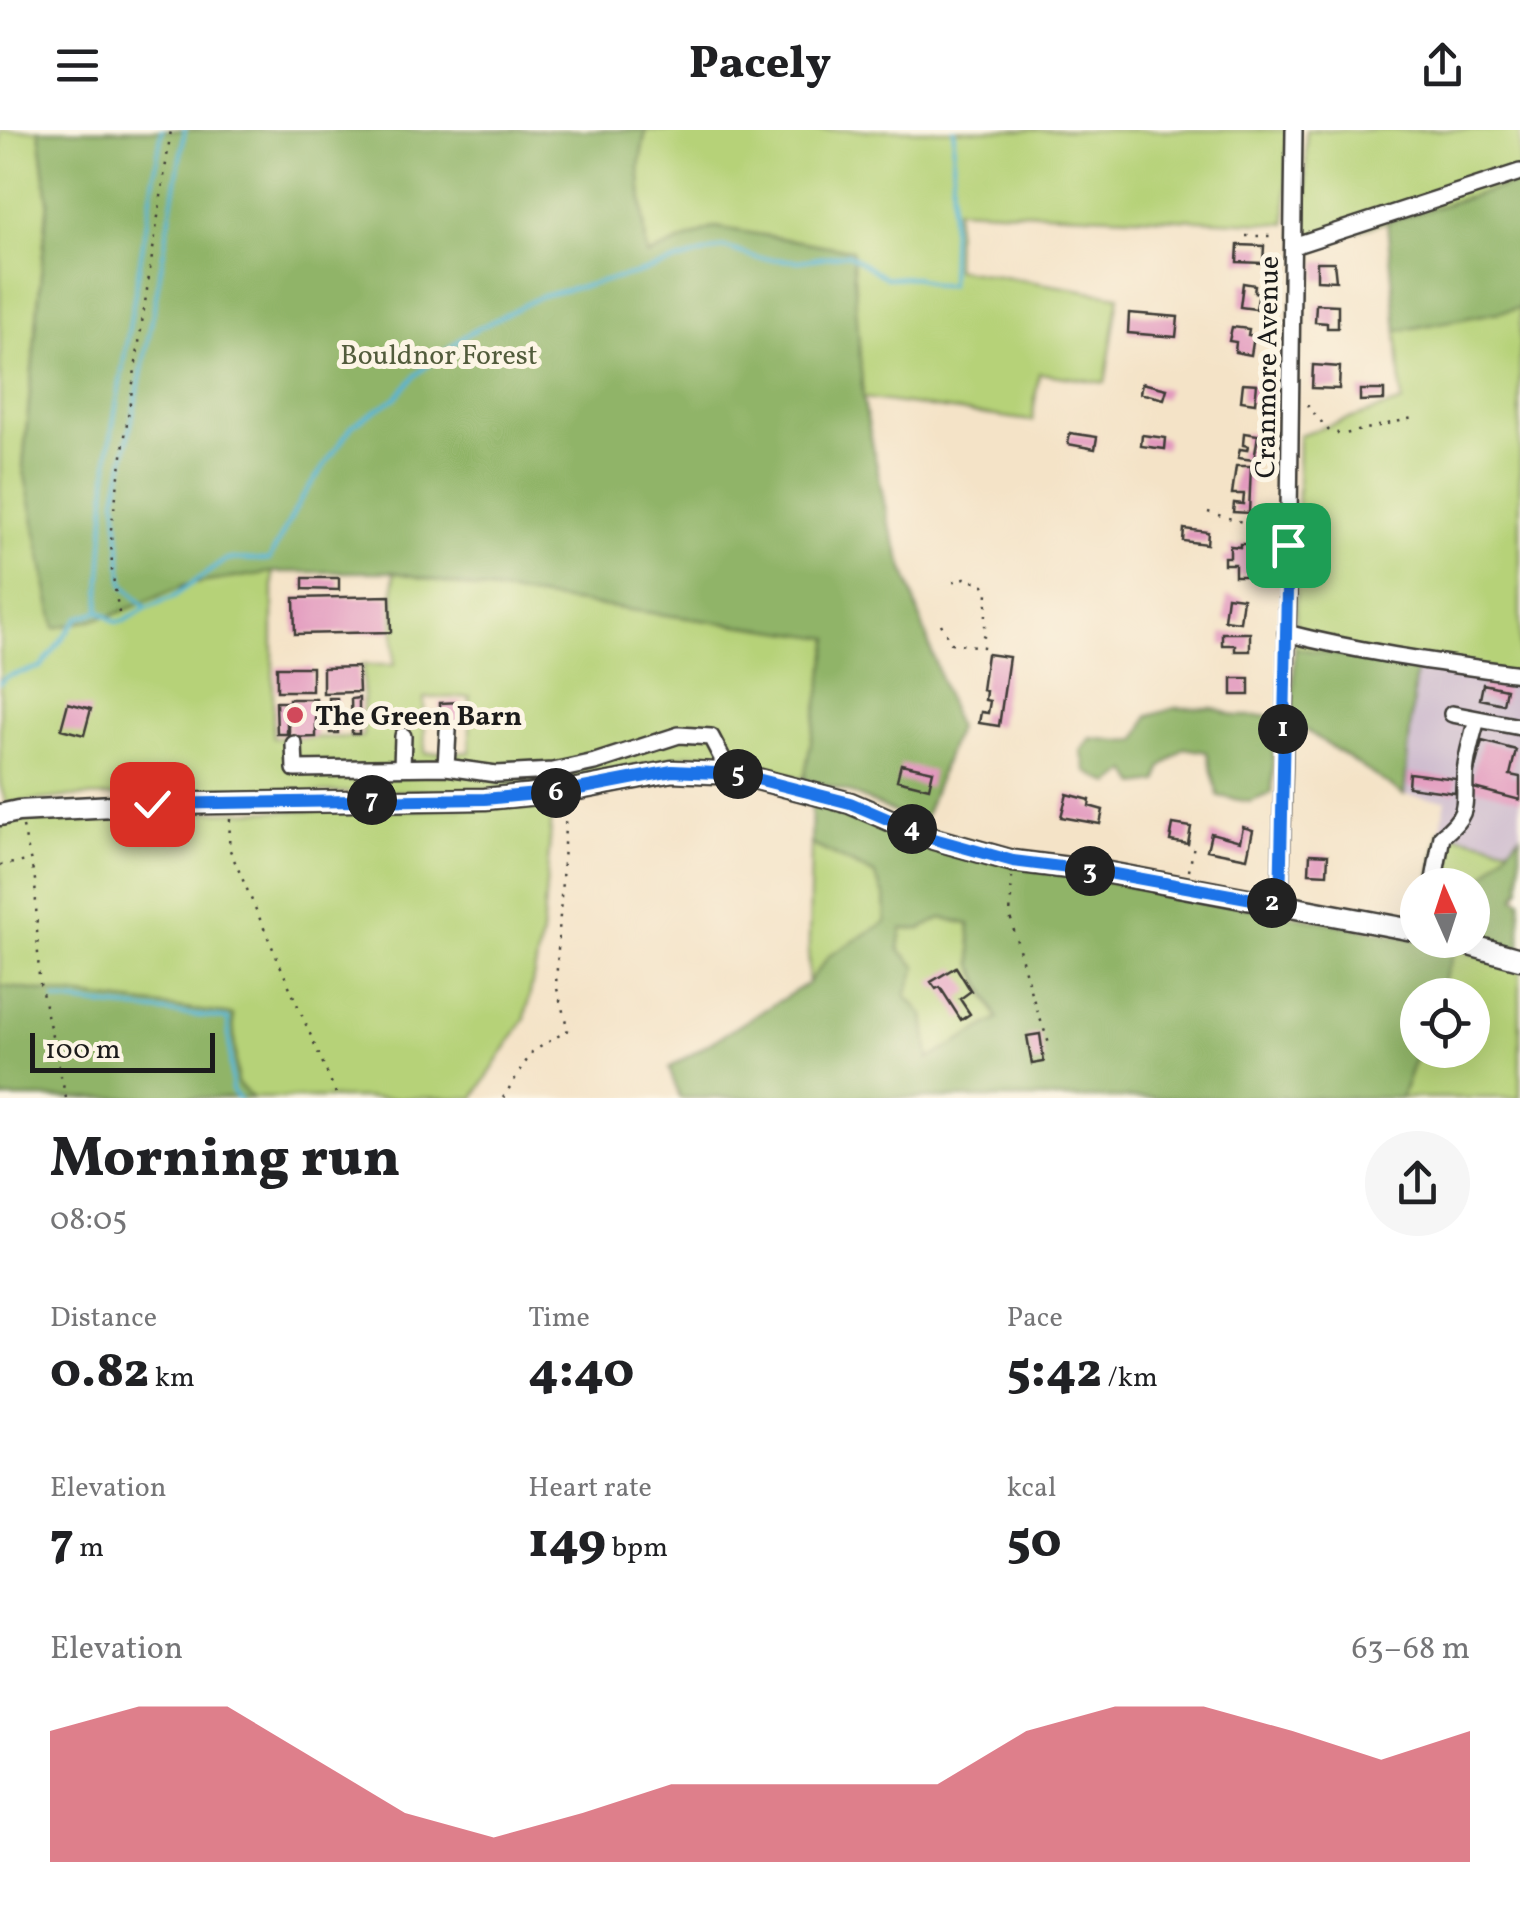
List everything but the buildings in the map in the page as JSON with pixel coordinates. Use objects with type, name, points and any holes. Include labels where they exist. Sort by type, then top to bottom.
[{"type":"main road","points":[[9,813],[230,802],[485,799],[568,791],[672,771],[722,772],[850,803],[934,839],[1013,861],[1109,873],[1400,927]]},
{"type":"main road","points":[[1490,951],[1520,959]]},
{"type":"street","name":"Cranmore Avenue","points":[[1280,904],[1294,130]]},
{"type":"street","points":[[1293,241],[1520,172]]},
{"type":"street","points":[[1286,633],[1401,658],[1520,674]]},
{"type":"street","points":[[1452,714],[1520,727]]},
{"type":"street","points":[[1436,868],[1442,836],[1459,822],[1467,794],[1465,769],[1476,719]]},
{"type":"street","points":[[446,767],[448,731]]},
{"type":"street","points":[[294,744],[295,769],[446,767],[496,774],[553,771],[680,735],[711,737],[722,758],[722,772]]},
{"type":"street","points":[[402,767],[403,736]]},
{"type":"path","points":[[119,613],[111,529],[171,130]]},
{"type":"path","points":[[1246,236],[1293,241]]},
{"type":"path","points":[[1265,297],[1267,318],[1292,321]]},
{"type":"path","points":[[1290,401],[1308,405],[1330,432],[1345,434],[1417,417]]},
{"type":"path","points":[[1208,512],[1242,522],[1288,525]]},
{"type":"path","points":[[941,624],[951,643],[983,646],[988,593],[984,584],[966,578],[951,582]]},
{"type":"path","points":[[503,1098],[532,1052],[568,1030],[556,986],[568,791]]},
{"type":"path","points":[[230,802],[230,848],[338,1098]]},
{"type":"path","points":[[9,813],[31,861],[35,880],[39,978],[66,1098]]},
{"type":"path","points":[[1185,887],[1194,845]]},
{"type":"path","points":[[0,865],[31,861]]},
{"type":"path","points":[[1013,861],[1010,916],[1051,1049]]},
{"type":"shaded area","points":[[1416,667],[1520,684],[1520,835],[1510,847],[1440,831],[1446,800],[1405,795]]},
{"type":"green space","points":[[0,130],[39,130],[48,200],[23,466],[113,615],[185,585],[273,572],[273,738],[363,737],[363,665],[394,665],[394,572],[474,588],[831,638],[804,779],[691,754],[577,781],[486,790],[66,797],[6,804],[0,784]],"holes":[[[470,697],[470,752],[425,753],[424,698]]]},
{"type":"green space","name":"Bouldnor Forest","points":[[39,130],[646,130],[639,166],[647,256],[715,227],[852,250],[863,398],[888,521],[957,728],[922,825],[851,793],[804,779],[830,638],[474,588],[394,572],[273,572],[186,585],[113,615],[55,628],[23,466],[48,201]]},
{"type":"green space","points":[[646,130],[1287,130],[1286,224],[956,209],[955,269],[1119,296],[1105,383],[1039,373],[1032,421],[863,398],[851,251],[716,227],[647,256],[639,166]]},
{"type":"green space","points":[[1306,130],[1520,130],[1520,182],[1306,246]]},
{"type":"green space","points":[[1520,182],[1520,308],[1397,331],[1387,222]]},
{"type":"green space","points":[[1520,308],[1520,684],[1295,648],[1299,435],[1402,402],[1397,331]]},
{"type":"green space","points":[[1295,648],[1416,667],[1404,795],[1292,721]]},
{"type":"green space","points":[[1175,708],[1213,708],[1236,716],[1269,716],[1274,731],[1272,793],[1250,802],[1218,796],[1207,752],[1184,748],[1161,768],[1158,782],[1137,785],[1128,771],[1111,784],[1087,772],[1081,751],[1091,738],[1137,740],[1148,716]]},
{"type":"green space","points":[[812,800],[1110,881],[1400,936],[1400,958],[1452,958],[1445,978],[1400,978],[1400,1068],[1412,1068],[1401,1098],[680,1098],[669,1068],[807,984],[829,956],[886,922],[885,897],[874,874],[811,844]],"holes":[[[941,918],[969,924],[973,965],[998,1019],[929,1059],[924,1016],[906,995],[917,967],[899,949],[902,929],[921,929]]]},
{"type":"green space","points":[[553,803],[542,934],[525,1018],[474,1098],[253,1098],[237,1083],[232,1015],[0,986],[0,819],[30,814],[422,809]]},
{"type":"green space","points":[[1440,831],[1510,847],[1490,869],[1432,868]]},
{"type":"green space","points":[[1520,835],[1520,888],[1515,897],[1520,900],[1520,952],[1490,943],[1490,869]]},
{"type":"green space","points":[[811,844],[874,874],[885,897],[886,922],[808,984]]},
{"type":"green space","points":[[941,918],[969,924],[973,965],[999,1019],[929,1060],[924,1016],[906,995],[899,949],[901,929],[921,929]]},
{"type":"green space","points":[[1452,958],[1490,958],[1520,966],[1520,1098],[1401,1098],[1412,1068],[1490,1068],[1490,978],[1445,978]]},
{"type":"green space","points":[[0,986],[233,1015],[237,1083],[253,1098],[0,1098]]},
{"type":"waterway","points":[[99,610],[109,449],[162,130]]},
{"type":"waterway","points":[[146,608],[123,584],[116,499],[185,130]]},
{"type":"waterway","points":[[99,611],[116,622],[124,621],[173,597],[227,559],[269,560],[301,499],[353,425],[395,398],[416,375],[464,336],[541,296],[635,274],[724,247],[757,258],[799,261],[847,254],[886,278],[915,277],[934,285],[950,285],[954,130]]},
{"type":"waterway","points":[[0,683],[6,677],[41,667],[78,618],[99,611]]},
{"type":"waterway","points":[[55,1000],[228,1019],[232,1091],[239,1098]]},
{"type":"place","name":"The Green Barn","points":[[295,715]]},
{"type":"route","points":[[152,804],[485,799],[568,791],[672,771],[738,774],[850,803],[934,839],[1013,861],[1109,873],[1280,904],[1288,545]]}]
